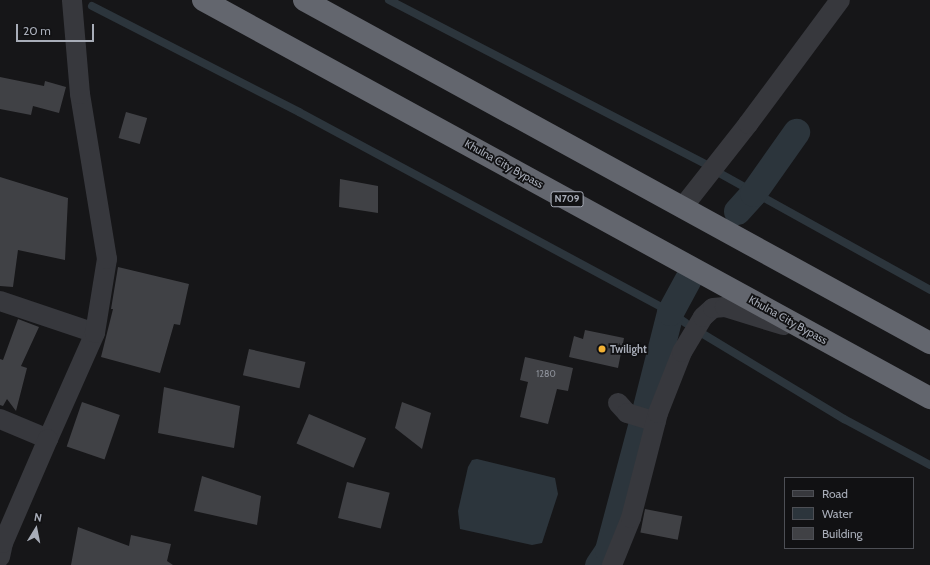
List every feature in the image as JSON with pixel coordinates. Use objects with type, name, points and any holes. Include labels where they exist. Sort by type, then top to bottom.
[{"type":"highway","name":"Khulna City Bypass","points":[[203,0],[930,398]]},
{"type":"highway","points":[[304,0],[930,343]]},
{"type":"street","points":[[0,558],[4,543],[95,333],[106,259],[80,94],[72,0]]},
{"type":"street","points":[[682,208],[748,124],[840,0]]},
{"type":"street","points":[[0,301],[95,333]]},
{"type":"street","points":[[612,565],[631,518],[656,422],[682,352],[703,317],[713,308],[725,306],[824,340]]},
{"type":"street","points":[[618,403],[627,413],[656,422]]},
{"type":"street","points":[[0,419],[48,439]]},
{"type":"water","points":[[477,459],[555,478],[558,494],[542,543],[532,545],[460,529],[458,511],[468,467],[472,460]]},
{"type":"building","points":[[0,77],[44,86],[45,81],[66,87],[59,113],[33,106],[31,115],[0,109]]},
{"type":"building","points":[[126,112],[147,118],[140,144],[119,138]]},
{"type":"building","points":[[0,177],[68,198],[65,260],[18,250],[13,287],[0,286]]},
{"type":"building","points":[[340,179],[378,186],[378,213],[339,207]]},
{"type":"building","points":[[118,267],[189,284],[180,325],[174,324],[160,373],[101,357],[113,309],[111,309]]},
{"type":"building","points":[[18,319],[39,327],[21,366],[27,368],[16,411],[7,399],[3,406],[0,405],[0,359],[3,360]]},
{"type":"building","name":"Twilight","points":[[585,330],[624,338],[618,368],[569,357],[574,336],[583,339]]},
{"type":"building","points":[[249,349],[306,362],[299,388],[243,375]]},
{"type":"building","points":[[525,357],[573,368],[568,391],[557,389],[548,424],[520,417],[528,382],[520,380]]},
{"type":"building","points":[[164,387],[240,406],[234,448],[158,433]]},
{"type":"building","points":[[82,402],[120,415],[105,459],[67,446]]},
{"type":"building","points":[[402,402],[431,413],[422,449],[395,428]]},
{"type":"building","points":[[309,414],[366,438],[354,468],[296,443]]},
{"type":"building","points":[[202,476],[261,496],[257,525],[194,511]]},
{"type":"building","points":[[347,482],[390,493],[381,529],[338,518]]},
{"type":"building","points":[[645,509],[682,516],[678,540],[640,533]]},
{"type":"building","points":[[78,527],[129,546],[131,535],[171,544],[167,561],[173,565],[71,565]]},
{"type":"waterway","points":[[389,0],[707,165]]},
{"type":"waterway","points":[[92,6],[299,112],[670,312],[686,323]]},
{"type":"waterway","points":[[737,211],[753,193],[796,132]]},
{"type":"waterway","points":[[721,174],[930,290]]},
{"type":"waterway","points":[[644,415],[670,312],[690,275]]},
{"type":"waterway","points":[[703,334],[844,419],[930,465]]},
{"type":"waterway","points":[[598,565],[608,550],[642,422]]},
{"type":"place","name":"Twilight","points":[[602,349]]}]
